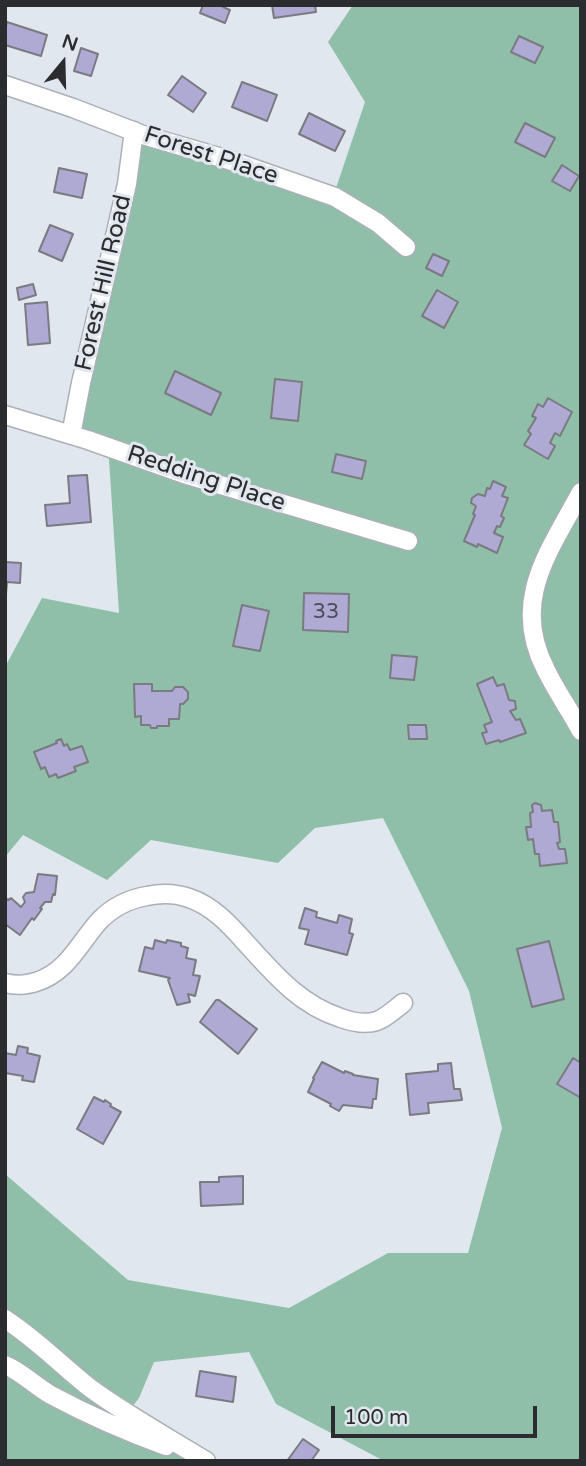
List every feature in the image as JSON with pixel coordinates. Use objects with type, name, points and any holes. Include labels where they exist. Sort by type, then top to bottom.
[{"type":"street","name":"Forest Place","points":[[5,85],[134,131],[335,197],[377,223],[406,247]]},
{"type":"street","name":"Forest Hill Road","points":[[71,435],[127,184],[134,131]]},
{"type":"street","name":"Redding Place","points":[[5,415],[187,475],[408,541]]},
{"type":"street","points":[[581,492],[543,564],[531,605],[532,630],[537,649],[581,731]]},
{"type":"street","points":[[5,983],[16,986],[50,976],[67,963],[100,921],[119,905],[141,897],[172,894],[188,897],[217,913],[290,990],[323,1011],[353,1022],[375,1022],[403,1003]]},
{"type":"street","points":[[5,1319],[127,1415],[206,1461]]},
{"type":"street","points":[[5,1365],[18,1371],[40,1389],[95,1418],[206,1461]]},
{"type":"green space","points":[[353,5],[581,5],[581,1461],[384,1461],[276,1404],[249,1352],[154,1362],[139,1398],[128,1412],[218,1461],[5,1461],[5,1174],[128,1280],[289,1308],[388,1253],[468,1253],[502,1128],[469,991],[383,818],[315,828],[278,863],[151,840],[107,880],[23,835],[5,857],[5,667],[42,598],[119,613],[108,444],[72,431],[136,131],[334,194],[365,102],[328,42]]},
{"type":"building","points":[[203,5],[224,5],[223,7],[230,10],[225,23],[200,13]]},
{"type":"building","points":[[272,5],[315,5],[316,12],[274,18]]},
{"type":"building","points":[[7,22],[47,35],[41,56],[5,45]]},
{"type":"building","points":[[519,36],[543,47],[535,63],[511,52]]},
{"type":"building","points":[[81,48],[98,54],[91,76],[74,71]]},
{"type":"building","points":[[182,76],[206,93],[193,112],[168,95]]},
{"type":"building","points":[[242,82],[277,95],[267,121],[232,107]]},
{"type":"building","points":[[309,113],[345,131],[335,151],[299,134]]},
{"type":"building","points":[[525,123],[555,138],[545,157],[515,142]]},
{"type":"building","points":[[562,165],[579,176],[570,191],[552,181]]},
{"type":"building","points":[[59,168],[87,174],[82,198],[54,192]]},
{"type":"building","points":[[50,225],[73,234],[62,261],[39,251]]},
{"type":"building","points":[[433,254],[449,261],[442,276],[426,268]]},
{"type":"building","points":[[33,284],[36,295],[19,300],[17,288]]},
{"type":"building","points":[[437,290],[458,302],[444,328],[422,316]]},
{"type":"building","points":[[47,302],[50,343],[28,345],[25,304]]},
{"type":"building","points":[[175,371],[221,393],[211,415],[165,393]]},
{"type":"building","points":[[275,379],[302,382],[298,421],[271,418]]},
{"type":"building","points":[[548,398],[572,412],[560,436],[555,433],[550,443],[555,446],[548,459],[524,445],[531,434],[528,431],[536,418],[532,416],[538,404],[543,407]]},
{"type":"building","points":[[336,454],[366,461],[362,479],[332,472]]},
{"type":"building","points":[[87,475],[91,522],[47,526],[45,505],[70,503],[68,476]]},
{"type":"building","points":[[493,481],[506,487],[502,496],[508,498],[501,516],[504,518],[494,533],[503,537],[497,553],[464,541],[475,515],[476,506],[471,503],[472,498],[478,494],[485,496]]},
{"type":"building","points":[[5,562],[21,563],[20,583],[7,582],[6,594]]},
{"type":"building","points":[[304,593],[349,594],[348,632],[303,630]]},
{"type":"building","points":[[242,605],[269,611],[260,651],[233,646]]},
{"type":"building","points":[[392,655],[417,657],[414,680],[390,678]]},
{"type":"building","points":[[493,677],[497,686],[504,684],[509,700],[515,701],[516,709],[510,711],[516,720],[520,719],[526,733],[486,744],[482,733],[487,732],[484,725],[492,722],[477,684]]},
{"type":"building","points":[[134,684],[152,684],[152,691],[172,691],[175,687],[183,687],[188,692],[188,699],[180,704],[179,719],[169,719],[169,726],[157,728],[141,725],[141,716],[135,717]]},
{"type":"building","points":[[408,725],[426,725],[427,739],[409,739]]},
{"type":"building","points":[[61,739],[64,746],[67,744],[70,750],[82,746],[88,762],[74,767],[76,771],[58,778],[56,774],[49,777],[45,767],[41,769],[34,752]]},
{"type":"building","points":[[532,805],[541,805],[542,811],[552,810],[554,822],[558,822],[560,842],[557,843],[559,849],[565,849],[567,863],[540,866],[539,854],[535,854],[533,839],[528,840],[526,827],[531,827],[530,813],[533,812]]},
{"type":"building","points":[[38,874],[57,876],[55,895],[53,894],[51,902],[45,902],[34,920],[32,918],[20,935],[5,924],[5,902],[11,898],[21,907],[26,893],[34,892]]},
{"type":"building","points":[[305,908],[317,912],[316,917],[337,923],[339,915],[352,919],[349,933],[353,934],[347,955],[305,944],[309,930],[299,928]]},
{"type":"building","points":[[155,940],[181,943],[181,946],[188,948],[186,958],[196,960],[193,975],[200,976],[195,996],[188,994],[190,1002],[177,1005],[168,980],[170,978],[139,971],[145,947],[153,949]]},
{"type":"building","points":[[549,941],[564,999],[532,1007],[517,949]]},
{"type":"building","points":[[216,1000],[257,1029],[238,1054],[200,1022]]},
{"type":"building","points":[[18,1046],[28,1048],[27,1053],[40,1056],[34,1082],[22,1080],[23,1076],[5,1073],[5,1053],[16,1055]]},
{"type":"building","points":[[573,1058],[581,1063],[581,1098],[557,1084]]},
{"type":"building","points":[[322,1062],[344,1073],[345,1071],[378,1079],[372,1108],[343,1105],[339,1111],[308,1092]]},
{"type":"building","points":[[451,1063],[454,1089],[460,1089],[462,1100],[428,1103],[429,1113],[410,1115],[406,1074],[438,1071],[438,1064]]},
{"type":"building","points":[[94,1097],[104,1102],[105,1100],[121,1112],[103,1144],[77,1129]]},
{"type":"building","points":[[243,1176],[243,1204],[201,1206],[200,1182],[219,1182],[219,1177]]},
{"type":"building","points":[[200,1371],[236,1377],[233,1402],[196,1396]]},
{"type":"building","points":[[303,1439],[319,1450],[311,1461],[287,1461]]}]
